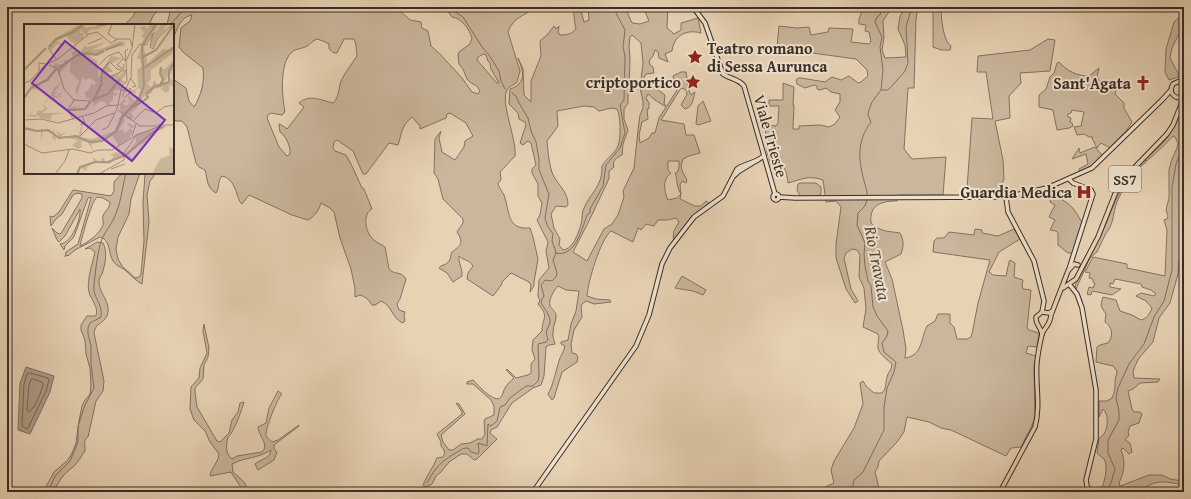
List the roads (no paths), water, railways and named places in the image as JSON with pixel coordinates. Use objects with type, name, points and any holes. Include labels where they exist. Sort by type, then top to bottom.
[{"type":"main road","name":"SS7","points":[[1171,90],[1174,84],[1184,79]]},
{"type":"main road","points":[[1179,81],[1184,83]]},
{"type":"main road","points":[[1171,90],[1179,102],[1178,110]]},
{"type":"main road","name":"SS7","points":[[1076,279],[1098,237],[1118,188],[1127,175],[1167,134],[1173,125],[1184,97],[1175,97]]},
{"type":"main road","name":"SS7","points":[[1069,269],[1086,258]]},
{"type":"main road","points":[[1077,264],[1080,270]]},
{"type":"main road","points":[[1000,492],[1030,436],[1037,418],[1038,405],[1036,371],[1042,335],[1050,321],[1069,269]]},
{"type":"main road","points":[[1066,278],[1065,280],[1069,284]]},
{"type":"main road","points":[[1060,291],[1065,285],[1076,279]]},
{"type":"main road","points":[[1042,335],[1036,321],[1036,317],[1045,312],[1053,311]]},
{"type":"main road","points":[[1045,312],[1050,318]]},
{"type":"main road","points":[[1038,326],[1047,326]]},
{"type":"street","name":"Viale Trieste","points":[[693,7],[705,23],[723,74],[727,77],[740,81],[743,85],[775,194],[775,199],[779,196],[822,198],[1006,197]]},
{"type":"street","name":"SS7","points":[[1006,197],[1047,188],[1092,168],[1171,90]]},
{"type":"street","name":"SS7","points":[[1162,100],[1169,97],[1175,97]]},
{"type":"street","points":[[533,492],[636,346],[646,325],[662,264],[670,248],[694,217],[723,196],[738,168],[764,156]]},
{"type":"street","points":[[1069,179],[1073,183],[1091,190],[1093,193],[1069,269]]},
{"type":"street","points":[[1006,205],[1011,198],[1016,195]]},
{"type":"street","points":[[1006,197],[1008,212],[1034,261],[1043,296],[1045,312]]},
{"type":"street","points":[[1072,260],[1077,264]]},
{"type":"street","points":[[1074,288],[1076,279]]},
{"type":"street","points":[[1069,284],[1078,294],[1082,308],[1096,390],[1096,446],[1086,480],[1087,486],[1091,492]]},
{"type":"water","points":[[26,367],[54,376],[50,392],[30,434],[18,430],[20,383]]},
{"type":"waterway","points":[[171,24],[186,7]]},
{"type":"waterway","points":[[450,7],[463,17],[482,47],[489,55],[499,71],[501,81],[505,89]]},
{"type":"waterway","points":[[556,253],[568,251],[577,241],[587,215],[590,213],[590,209],[603,186],[606,165],[620,148],[625,133],[620,105],[624,100],[625,56],[623,47],[625,30],[616,13],[616,7]]},
{"type":"waterway","name":"Rio Travata","points":[[867,197],[860,164],[860,151],[863,136],[871,122],[868,115],[869,110],[872,102],[881,90],[883,70],[880,47],[882,37],[875,22],[877,17],[880,15],[882,7]]},
{"type":"waterway","points":[[882,90],[888,90],[892,86],[905,71],[908,63],[906,27],[912,7]]},
{"type":"waterway","points":[[427,483],[436,468],[453,454],[468,448],[471,452],[478,454],[478,443],[487,446],[488,424],[491,426],[497,421],[500,407],[505,405],[510,398],[526,386],[533,386],[538,381],[538,344],[548,340],[547,331],[550,319],[541,303],[544,296],[541,285],[545,280],[552,281],[556,277],[557,273],[553,260],[556,253],[552,241],[553,234],[547,225],[545,218],[549,194],[539,170],[536,142],[531,131],[528,118],[516,96],[512,93]]},
{"type":"waterway","points":[[1106,492],[1111,483],[1115,469],[1108,453],[1108,440],[1119,420],[1119,411],[1116,398],[1118,388],[1129,364],[1144,344],[1154,317],[1164,301],[1172,270],[1172,187],[1176,164],[1184,143]]},
{"type":"waterway","points":[[48,492],[55,476],[70,461],[78,442],[78,426],[85,405],[94,388],[88,328],[90,323],[101,317],[101,312],[94,289],[94,280],[99,248],[102,239],[116,213],[126,174]]},
{"type":"waterway","name":"Rio Travata","points":[[852,492],[854,480],[863,472],[884,430],[884,407],[887,388],[894,372],[896,362],[884,352],[882,343],[887,336],[888,331],[877,316],[873,307],[871,286],[868,281],[865,266],[865,243],[857,225],[858,213],[865,206],[867,200]]},
{"type":"place","name":"Teatro romano di Sessa Aurunca","points":[[695,57]]},
{"type":"place","name":"criptoportico","points":[[693,82]]},
{"type":"place","name":"Sant'Agata","points":[[1143,83]]},
{"type":"place","name":"Guardia Medica","points":[[1084,192]]}]
